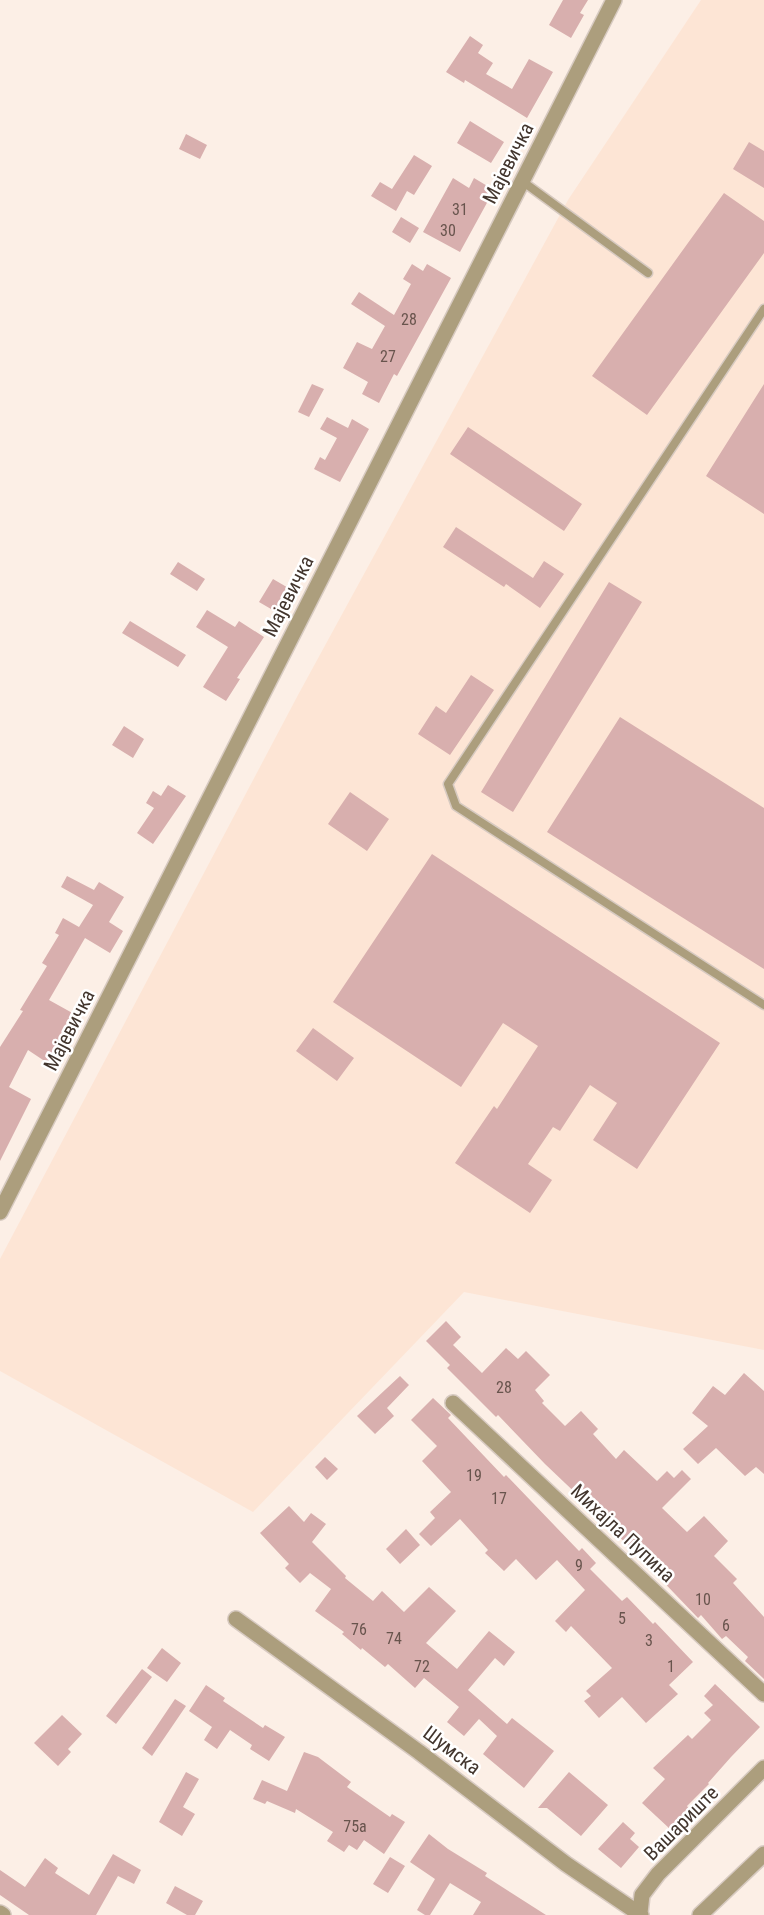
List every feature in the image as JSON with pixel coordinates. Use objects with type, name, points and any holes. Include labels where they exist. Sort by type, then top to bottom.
[{"type":"street","name":"Мајевичка","points":[[0,1212],[614,0]]},
{"type":"street","name":"Михајла Пупина","points":[[453,1403],[764,1694]]},
{"type":"street","name":"Шумска","points":[[236,1619],[419,1752],[566,1864],[641,1914]]},
{"type":"street","name":"Вашариште","points":[[641,1914],[642,1895],[658,1874],[764,1768]]},
{"type":"street","points":[[700,1915],[764,1854]]},
{"type":"lane","points":[[522,181],[648,273]]},
{"type":"lane","points":[[764,309],[448,784],[456,806],[764,1005]]},
{"type":"shaded area","points":[[701,0],[764,0],[764,1350],[464,1292],[253,1512],[0,1371],[0,1259],[298,695],[568,200]]},
{"type":"building","points":[[563,0],[588,0],[580,13],[584,15],[571,38],[549,25]]},
{"type":"building","points":[[470,36],[483,45],[478,53],[493,63],[486,74],[512,89],[529,59],[553,72],[527,118],[465,80],[464,83],[446,72]]},
{"type":"building","points":[[470,121],[504,142],[491,163],[457,143]]},
{"type":"building","points":[[186,134],[207,145],[200,159],[179,149]]},
{"type":"building","points":[[749,142],[764,151],[764,188],[733,169]]},
{"type":"building","points":[[414,155],[432,166],[414,195],[407,191],[396,211],[371,196],[380,182],[392,189]]},
{"type":"building","points":[[453,178],[469,188],[474,178],[494,190],[460,252],[423,232]]},
{"type":"building","points":[[724,193],[764,221],[764,253],[647,415],[592,376]]},
{"type":"building","points":[[401,217],[419,228],[410,243],[392,232]]},
{"type":"building","points":[[412,264],[423,271],[427,264],[451,278],[397,376],[394,374],[379,403],[362,394],[368,382],[343,368],[357,342],[372,349],[385,326],[351,304],[359,292],[394,315],[411,284],[403,279]]},
{"type":"building","points":[[312,384],[324,389],[309,417],[298,412]]},
{"type":"building","points":[[764,384],[764,514],[706,476]]},
{"type":"building","points":[[327,417],[348,428],[352,419],[369,429],[340,482],[314,469],[320,457],[325,460],[337,438],[320,429]]},
{"type":"building","points":[[468,427],[582,504],[564,531],[450,454]]},
{"type":"building","points":[[456,527],[533,578],[544,561],[564,574],[540,608],[506,584],[504,587],[443,547]]},
{"type":"building","points":[[178,562],[205,579],[197,591],[170,574]]},
{"type":"building","points":[[273,579],[297,593],[283,616],[259,602]]},
{"type":"building","points":[[609,582],[642,602],[513,812],[481,792]]},
{"type":"building","points":[[207,610],[235,627],[239,621],[264,637],[237,678],[240,679],[226,701],[203,687],[228,647],[196,627]]},
{"type":"building","points":[[130,621],[186,655],[178,667],[122,633]]},
{"type":"building","points":[[471,675],[494,690],[450,755],[418,734],[436,706],[446,713]]},
{"type":"building","points":[[620,717],[764,808],[764,969],[547,832]]},
{"type":"building","points":[[124,726],[144,739],[133,758],[112,745]]},
{"type":"building","points":[[168,785],[186,796],[153,844],[137,833],[154,808],[146,803],[153,791],[161,796]]},
{"type":"building","points":[[350,792],[389,819],[367,851],[328,824]]},
{"type":"building","points":[[432,854],[720,1043],[637,1169],[593,1140],[617,1103],[590,1085],[560,1131],[553,1127],[528,1164],[552,1180],[530,1213],[455,1163],[494,1106],[497,1109],[538,1046],[503,1023],[461,1087],[333,1002]]},
{"type":"building","points":[[67,876],[94,890],[99,882],[124,897],[109,922],[123,931],[110,953],[85,938],[49,1000],[76,1015],[60,1044],[64,1047],[52,1066],[28,1050],[9,1087],[31,1099],[0,1161],[0,1047],[23,1011],[20,1010],[47,966],[42,963],[59,935],[55,933],[63,918],[79,927],[93,905],[61,887]]},
{"type":"building","points":[[313,1028],[354,1058],[337,1081],[296,1051]]},
{"type":"building","points":[[446,1321],[461,1337],[453,1345],[482,1373],[506,1348],[518,1359],[526,1351],[550,1375],[535,1390],[544,1401],[542,1403],[565,1426],[581,1411],[598,1429],[593,1434],[616,1459],[624,1450],[657,1481],[667,1471],[674,1478],[682,1470],[691,1479],[662,1508],[687,1532],[704,1516],[728,1541],[714,1556],[737,1579],[733,1583],[764,1617],[764,1679],[745,1661],[748,1657],[726,1636],[722,1639],[701,1615],[698,1618],[603,1522],[605,1521],[447,1368],[450,1365],[426,1341]]},
{"type":"building","points":[[744,1373],[764,1391],[764,1474],[756,1467],[745,1476],[716,1448],[698,1464],[683,1449],[708,1426],[692,1413],[713,1386],[725,1395]]},
{"type":"building","points":[[400,1376],[409,1385],[387,1408],[394,1416],[375,1434],[357,1416]]},
{"type":"building","points":[[433,1398],[451,1415],[448,1418],[504,1477],[506,1475],[579,1551],[582,1548],[596,1563],[590,1569],[622,1601],[627,1597],[653,1624],[655,1622],[693,1662],[669,1685],[678,1694],[646,1723],[622,1697],[599,1718],[584,1701],[591,1696],[586,1691],[612,1668],[571,1626],[566,1632],[555,1621],[585,1590],[557,1560],[536,1580],[516,1559],[504,1571],[485,1553],[488,1550],[460,1519],[431,1546],[419,1534],[435,1518],[430,1512],[451,1492],[422,1461],[437,1446],[411,1420]]},
{"type":"building","points":[[325,1457],[338,1469],[327,1480],[315,1467]]},
{"type":"building","points":[[289,1506],[304,1522],[311,1513],[326,1524],[312,1542],[346,1576],[345,1578],[373,1601],[382,1591],[404,1612],[429,1587],[456,1611],[426,1643],[457,1669],[489,1631],[515,1652],[504,1666],[495,1658],[468,1690],[507,1724],[512,1718],[554,1751],[524,1788],[483,1754],[497,1736],[479,1719],[464,1736],[447,1722],[459,1707],[424,1678],[415,1688],[388,1664],[385,1667],[362,1648],[361,1650],[342,1634],[344,1632],[315,1611],[331,1589],[310,1573],[300,1583],[285,1568],[289,1564],[260,1533]]},
{"type":"building","points":[[406,1529],[420,1545],[400,1564],[386,1549]]},
{"type":"building","points":[[162,1648],[181,1663],[167,1682],[147,1668]]},
{"type":"building","points":[[142,1669],[152,1677],[116,1724],[106,1716]]},
{"type":"building","points":[[715,1684],[760,1727],[687,1806],[689,1809],[670,1829],[642,1803],[665,1779],[653,1768],[688,1735],[692,1739],[711,1720],[704,1713],[713,1705],[704,1696]]},
{"type":"building","points":[[206,1685],[225,1698],[223,1701],[263,1728],[265,1725],[285,1737],[269,1761],[250,1749],[252,1745],[230,1730],[217,1749],[204,1740],[212,1727],[189,1711]]},
{"type":"building","points":[[175,1699],[186,1706],[152,1756],[142,1748]]},
{"type":"building","points":[[62,1715],[82,1734],[68,1749],[71,1752],[58,1766],[34,1743]]},
{"type":"building","points":[[304,1752],[318,1757],[351,1782],[347,1787],[390,1817],[392,1814],[405,1822],[384,1854],[364,1840],[357,1850],[349,1845],[344,1852],[327,1841],[333,1832],[296,1809],[295,1813],[267,1801],[265,1804],[253,1799],[262,1780],[287,1791]]},
{"type":"building","points":[[186,1772],[199,1779],[183,1807],[195,1814],[182,1836],[159,1822]]},
{"type":"building","points":[[569,1772],[608,1805],[581,1836],[547,1808],[538,1808]]},
{"type":"building","points":[[623,1822],[635,1833],[630,1839],[639,1847],[621,1868],[598,1849]]},
{"type":"building","points":[[429,1834],[448,1849],[487,1873],[485,1876],[546,1915],[473,1915],[481,1902],[450,1883],[430,1915],[417,1910],[435,1879],[410,1862]]},
{"type":"building","points":[[113,1854],[141,1870],[134,1884],[118,1876],[96,1915],[29,1915],[0,1895],[0,1870],[25,1887],[45,1858],[58,1868],[55,1873],[89,1895]]},
{"type":"building","points":[[390,1857],[405,1866],[388,1893],[373,1884]]},
{"type":"building","points":[[175,1886],[203,1901],[195,1915],[187,1915],[166,1903]]}]
